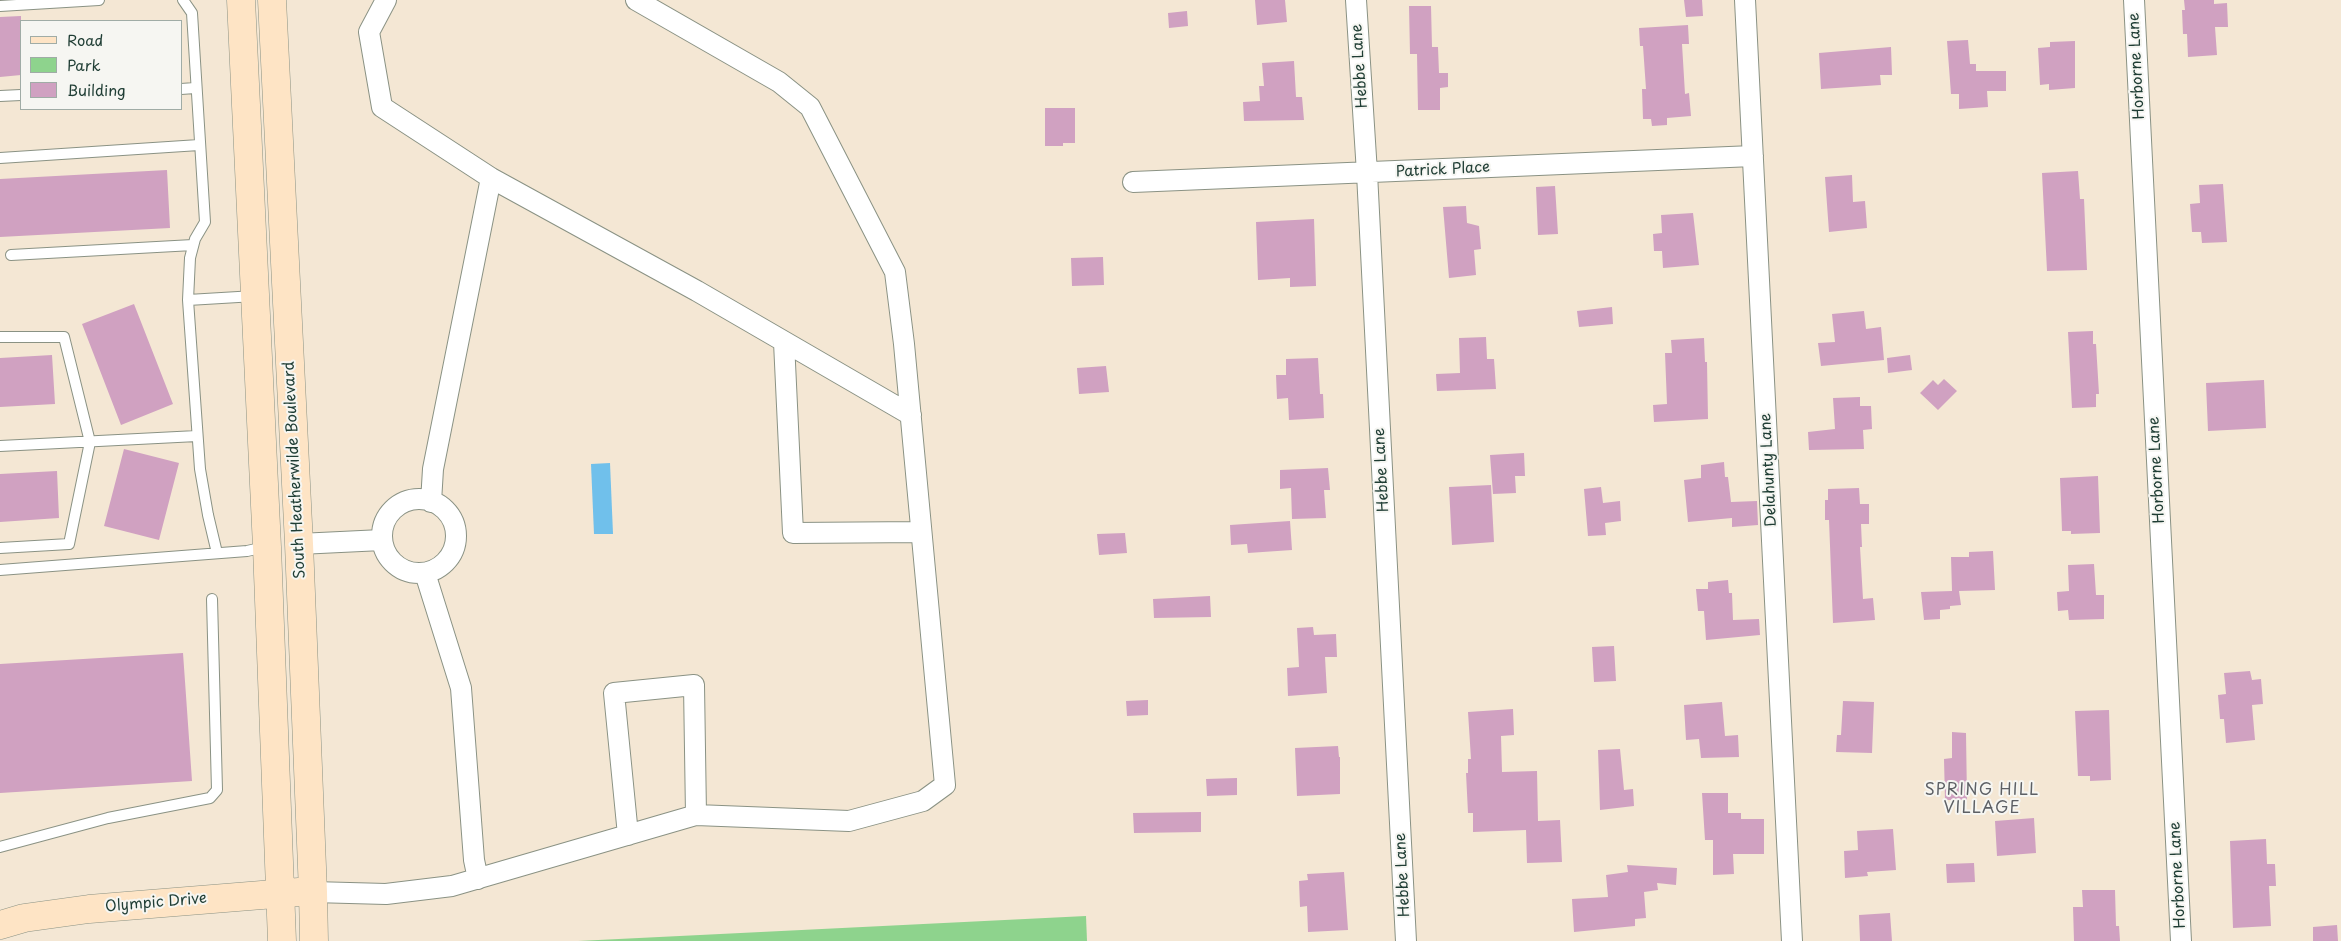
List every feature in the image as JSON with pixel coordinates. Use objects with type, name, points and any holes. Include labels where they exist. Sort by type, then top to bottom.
[{"type":"main road","name":"South Heatherwilde Boulevard","points":[[241,0],[267,547],[282,893],[282,941]]},
{"type":"main road","name":"South Heatherwilde Boulevard","points":[[272,0],[299,544],[314,892],[314,941]]},
{"type":"main road","points":[[267,547],[299,544]]},
{"type":"main road","name":"Olympic Drive","points":[[0,925],[24,918],[89,909],[314,892]]},
{"type":"street","points":[[386,0],[369,32],[382,107],[491,178],[688,286],[911,415]]},
{"type":"street","points":[[314,892],[386,894],[452,886],[696,815],[849,821],[923,801],[945,785],[911,415],[895,272],[810,107],[779,82],[636,0]]},
{"type":"street","name":"Hebbe Lane","points":[[1356,0],[1367,173],[1406,941]]},
{"type":"street","name":"Delahunty Lane","points":[[1745,0],[1792,941]]},
{"type":"street","name":"Horborne Lane","points":[[2134,0],[2181,941]]},
{"type":"street","name":"Patrick Place","points":[[1133,182],[1753,156]]},
{"type":"street","points":[[431,502],[433,469],[491,178]]},
{"type":"street","points":[[784,342],[793,533],[921,532]]},
{"type":"street","points":[[414,500],[431,502],[442,508],[450,516],[455,528],[456,539],[453,551],[446,561],[437,568],[425,573],[413,573],[402,569],[392,562],[385,552],[382,540],[383,527],[388,516],[396,507],[414,500]]},
{"type":"street","points":[[299,544],[382,540]]},
{"type":"street","points":[[425,573],[461,688],[474,860],[478,879]]},
{"type":"street","points":[[628,835],[614,693],[694,685],[696,815]]},
{"type":"lane","points":[[0,6],[99,0]]},
{"type":"lane","points":[[182,0],[192,13],[195,88],[205,222],[193,245],[190,258],[188,300],[197,436],[208,515],[217,553]]},
{"type":"lane","points":[[182,89],[195,88]]},
{"type":"lane","points":[[0,96],[20,95]]},
{"type":"lane","points":[[0,158],[199,145]]},
{"type":"lane","points":[[10,255],[193,245]]},
{"type":"lane","points":[[188,300],[256,296]]},
{"type":"lane","points":[[0,337],[64,337],[90,442],[69,544],[0,548]]},
{"type":"lane","points":[[0,446],[197,436]]},
{"type":"lane","points":[[0,570],[217,553],[267,547]]},
{"type":"lane","points":[[0,847],[108,818],[210,798],[217,790],[212,599]]},
{"type":"green space","points":[[1086,916],[1087,941],[578,941]]},
{"type":"water","points":[[610,463],[613,534],[594,534],[591,464]]},
{"type":"building","points":[[1255,0],[1285,0],[1287,22],[1257,25]]},
{"type":"building","points":[[1684,0],[1702,0],[1703,16],[1686,17]]},
{"type":"building","points":[[2184,0],[2214,0],[2214,4],[2227,3],[2228,27],[2215,27],[2217,55],[2188,57],[2187,34],[2183,34],[2182,10],[2185,10]]},
{"type":"building","points":[[1409,6],[1431,6],[1432,47],[1438,47],[1439,73],[1448,73],[1448,87],[1440,88],[1440,110],[1418,110],[1417,54],[1410,54]]},
{"type":"building","points":[[1187,11],[1188,26],[1169,28],[1168,13]]},
{"type":"building","points":[[21,16],[20,75],[0,77],[0,17]]},
{"type":"building","points":[[1688,25],[1689,44],[1682,44],[1685,94],[1689,93],[1691,116],[1667,118],[1667,125],[1652,126],[1651,119],[1643,119],[1642,89],[1646,89],[1643,46],[1640,46],[1639,28]]},
{"type":"building","points":[[1968,40],[1970,64],[1976,64],[1976,71],[2006,71],[2006,91],[1987,91],[1988,107],[1959,109],[1959,94],[1951,94],[1947,41]]},
{"type":"building","points":[[2075,41],[2075,88],[2049,90],[2049,84],[2040,85],[2038,48],[2050,47],[2050,42]]},
{"type":"building","points":[[1891,47],[1892,75],[1880,75],[1881,85],[1821,89],[1819,53]]},
{"type":"building","points":[[1294,61],[1296,97],[1302,97],[1304,120],[1244,121],[1243,102],[1260,101],[1259,86],[1264,86],[1262,63]]},
{"type":"building","points":[[1045,108],[1075,108],[1075,143],[1063,143],[1063,146],[1045,146]]},
{"type":"building","points":[[167,170],[170,228],[0,237],[0,179]]},
{"type":"building","points":[[2078,171],[2080,199],[2084,199],[2087,270],[2047,271],[2042,173]]},
{"type":"building","points":[[1852,175],[1853,202],[1865,201],[1867,228],[1829,232],[1825,177]]},
{"type":"building","points":[[2223,184],[2227,242],[2202,243],[2201,232],[2192,232],[2190,204],[2200,203],[2199,185]]},
{"type":"building","points":[[1555,186],[1558,234],[1538,235],[1536,187]]},
{"type":"building","points":[[1466,206],[1467,223],[1479,226],[1481,249],[1474,250],[1476,275],[1449,278],[1443,207]]},
{"type":"building","points":[[1693,213],[1699,265],[1663,268],[1662,251],[1654,251],[1653,234],[1662,233],[1661,215]]},
{"type":"building","points":[[1314,219],[1316,286],[1290,287],[1290,278],[1258,280],[1256,222]]},
{"type":"building","points":[[1103,257],[1104,285],[1072,286],[1071,258]]},
{"type":"building","points":[[134,304],[173,404],[121,425],[82,324]]},
{"type":"building","points":[[1612,307],[1613,324],[1579,327],[1577,311]]},
{"type":"building","points":[[1864,311],[1866,329],[1881,327],[1884,360],[1821,366],[1818,343],[1835,342],[1832,314]]},
{"type":"building","points":[[2093,331],[2093,344],[2096,344],[2099,394],[2096,394],[2096,407],[2072,408],[2068,332]]},
{"type":"building","points":[[1486,337],[1487,359],[1494,359],[1496,389],[1437,391],[1436,374],[1460,373],[1459,338]]},
{"type":"building","points":[[1704,338],[1705,362],[1707,362],[1708,419],[1654,422],[1653,405],[1667,404],[1665,353],[1672,353],[1671,340]]},
{"type":"building","points":[[52,355],[55,404],[0,407],[0,358]]},
{"type":"building","points":[[1910,355],[1912,370],[1888,373],[1887,358]]},
{"type":"building","points":[[1318,358],[1320,394],[1323,394],[1324,418],[1289,420],[1288,398],[1277,399],[1276,375],[1286,375],[1286,359]]},
{"type":"building","points":[[1106,366],[1109,392],[1079,394],[1077,368]]},
{"type":"building","points":[[1944,379],[1957,391],[1938,410],[1920,393],[1933,380],[1938,385]]},
{"type":"building","points":[[2264,380],[2266,428],[2208,431],[2206,383]]},
{"type":"building","points":[[1860,397],[1860,406],[1871,406],[1872,429],[1863,430],[1864,449],[1809,450],[1808,432],[1835,429],[1833,398]]},
{"type":"building","points":[[124,449],[179,463],[159,540],[104,526]]},
{"type":"building","points":[[1524,453],[1525,476],[1515,476],[1516,493],[1493,494],[1490,455]]},
{"type":"building","points":[[1724,462],[1725,477],[1728,477],[1731,502],[1757,501],[1758,525],[1732,527],[1732,518],[1688,522],[1684,480],[1701,478],[1701,465]]},
{"type":"building","points":[[1328,468],[1330,490],[1324,490],[1326,518],[1292,519],[1291,488],[1280,489],[1280,470]]},
{"type":"building","points":[[57,471],[59,518],[0,522],[0,474]]},
{"type":"building","points":[[2098,476],[2100,533],[2071,534],[2071,531],[2062,531],[2060,478]]},
{"type":"building","points":[[1491,485],[1494,542],[1452,545],[1449,487]]},
{"type":"building","points":[[1601,487],[1603,503],[1620,501],[1621,521],[1605,523],[1606,535],[1588,536],[1584,489]]},
{"type":"building","points":[[1859,488],[1860,504],[1869,504],[1869,524],[1861,524],[1862,547],[1860,547],[1863,599],[1873,598],[1875,620],[1833,623],[1829,520],[1825,520],[1825,500],[1828,500],[1828,489]]},
{"type":"building","points":[[1290,521],[1292,550],[1248,553],[1247,544],[1231,545],[1230,525]]},
{"type":"building","points":[[1125,533],[1127,553],[1099,555],[1097,534]]},
{"type":"building","points":[[1993,551],[1995,590],[1959,591],[1961,605],[1950,606],[1950,609],[1940,610],[1940,619],[1924,620],[1921,592],[1952,591],[1951,557],[1969,557],[1969,552]]},
{"type":"building","points":[[2094,564],[2096,595],[2104,595],[2104,619],[2069,620],[2068,610],[2058,611],[2057,592],[2069,591],[2068,565]]},
{"type":"building","points":[[1728,580],[1729,593],[1732,593],[1733,620],[1759,619],[1760,635],[1706,640],[1704,611],[1698,611],[1696,589],[1708,589],[1708,582]]},
{"type":"building","points":[[1210,596],[1211,617],[1154,618],[1153,599]]},
{"type":"building","points":[[1313,627],[1314,635],[1336,634],[1337,657],[1325,657],[1327,693],[1288,696],[1287,668],[1299,667],[1297,628]]},
{"type":"building","points":[[1614,646],[1616,681],[1594,682],[1592,647]]},
{"type":"building","points":[[183,653],[192,781],[0,793],[0,664]]},
{"type":"building","points":[[2250,671],[2252,680],[2261,679],[2263,704],[2252,705],[2255,740],[2226,743],[2224,719],[2220,719],[2218,695],[2226,694],[2224,673]]},
{"type":"building","points":[[1148,700],[1148,715],[1127,716],[1126,701]]},
{"type":"building","points":[[1843,701],[1874,702],[1872,753],[1836,752],[1837,735],[1841,735]]},
{"type":"building","points":[[1722,702],[1725,736],[1738,735],[1739,757],[1701,758],[1699,739],[1686,740],[1684,705]]},
{"type":"building","points":[[1513,709],[1514,735],[1501,736],[1502,772],[1537,771],[1538,821],[1560,820],[1562,862],[1527,863],[1526,830],[1473,832],[1473,813],[1468,813],[1466,773],[1468,773],[1468,759],[1471,759],[1468,712]]},
{"type":"building","points":[[2109,710],[2111,780],[2090,781],[2090,776],[2078,776],[2075,711]]},
{"type":"building","points":[[1952,732],[1966,733],[1967,800],[1945,800],[1944,759],[1952,758]]},
{"type":"building","points":[[1338,746],[1340,757],[1340,794],[1297,796],[1295,748]]},
{"type":"building","points":[[1620,749],[1624,790],[1633,789],[1634,806],[1600,810],[1598,750]]},
{"type":"building","points":[[1237,778],[1237,795],[1207,796],[1206,779]]},
{"type":"building","points":[[1702,793],[1728,793],[1728,813],[1741,813],[1741,819],[1764,819],[1764,854],[1733,854],[1734,874],[1713,875],[1713,840],[1705,840]]},
{"type":"building","points":[[1201,812],[1201,832],[1134,833],[1133,813]]},
{"type":"building","points":[[2034,818],[2036,853],[1997,856],[1995,821]]},
{"type":"building","points":[[1893,829],[1896,870],[1867,872],[1868,876],[1845,878],[1844,851],[1858,850],[1857,831]]},
{"type":"building","points":[[2266,839],[2267,864],[2275,864],[2276,886],[2269,886],[2271,926],[2233,928],[2230,841]]},
{"type":"building","points":[[1974,863],[1975,882],[1947,883],[1946,864]]},
{"type":"building","points":[[1627,865],[1677,868],[1676,885],[1657,883],[1658,890],[1644,892],[1646,918],[1635,919],[1635,926],[1574,932],[1572,899],[1608,897],[1606,875],[1628,872]]},
{"type":"building","points":[[1344,872],[1348,930],[1308,932],[1307,906],[1300,907],[1299,881],[1308,880],[1307,874]]},
{"type":"building","points":[[2082,890],[2115,890],[2116,926],[2119,926],[2120,941],[2074,941],[2073,907],[2083,907]]},
{"type":"building","points":[[1890,913],[1892,941],[1860,941],[1859,915]]},
{"type":"building","points":[[2337,925],[2338,941],[2313,941],[2313,927]]},
{"type":"district","name":"SPRING HILL VILLAGE","points":[[1982,800]]}]
